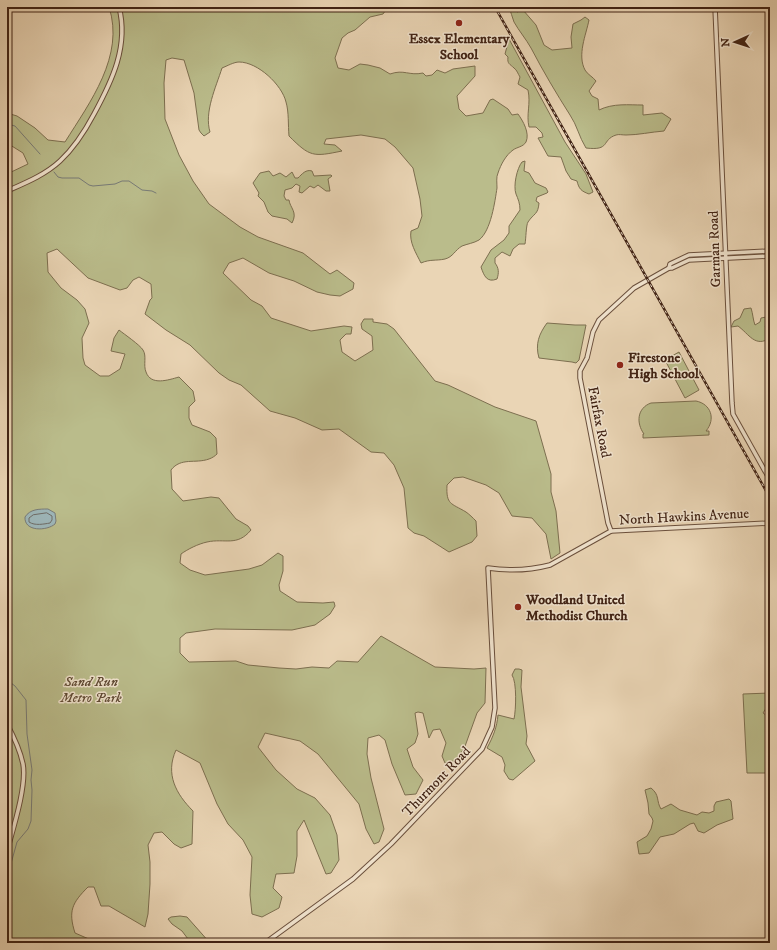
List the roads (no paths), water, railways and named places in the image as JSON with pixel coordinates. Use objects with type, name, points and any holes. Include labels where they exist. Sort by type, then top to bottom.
[{"type":"street","points":[[7,191],[57,165],[73,147],[85,129],[104,94],[117,64],[122,30],[118,7]]},
{"type":"street","name":"Garman Road","points":[[715,7],[731,388],[734,414],[770,480]]},
{"type":"street","points":[[726,256],[770,252]]},
{"type":"street","name":"Fairfax Road","points":[[611,531],[608,523],[580,378],[580,371],[587,358],[593,333],[599,320],[634,288],[669,268],[670,264],[689,255],[726,256]]},
{"type":"street","points":[[726,256],[770,256]]},
{"type":"street","name":"North Hawkins Avenue","points":[[488,568],[540,568],[550,565],[611,531],[770,523]]},
{"type":"street","name":"Thurmont Road","points":[[265,943],[360,873],[391,844],[482,749],[492,727],[495,708],[488,568]]},
{"type":"street","points":[[7,724],[22,759],[24,777],[7,851]]},
{"type":"water","points":[[38,509],[48,509],[55,513],[55,524],[42,529],[32,528],[28,525],[25,517],[29,512]]},
{"type":"waterway","points":[[7,124],[15,126],[40,154]]},
{"type":"waterway","points":[[54,172],[58,177],[79,178],[93,186],[129,181],[142,190],[156,193]]},
{"type":"waterway","points":[[7,680],[15,686],[26,700],[27,734],[32,770],[31,821],[28,829],[17,842],[7,878]]},
{"type":"railway","points":[[495,7],[770,498]]},
{"type":"place","name":"Essex Elementary School","points":[[459,23]]},
{"type":"place","name":"Firestone High School","points":[[620,365]]},
{"type":"place","name":"Woodland United Methodist Church","points":[[518,607]]},
{"type":"park label","name":"Sand Run Metro Park","points":[[91,690]]}]
